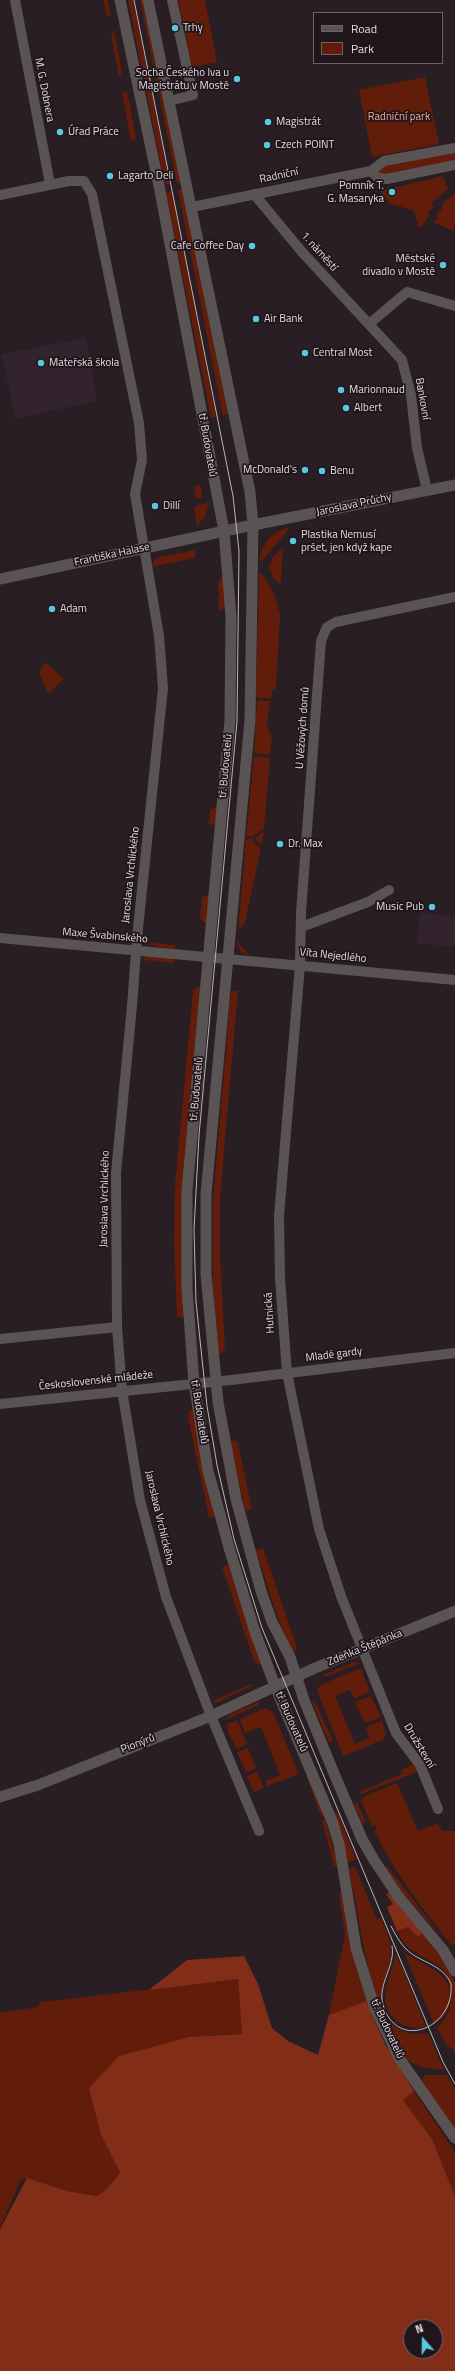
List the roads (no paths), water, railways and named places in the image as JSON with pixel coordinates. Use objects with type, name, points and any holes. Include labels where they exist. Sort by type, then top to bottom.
[{"type":"street","name":"M. G. Dobnera","points":[[15,0],[50,184]]},
{"type":"street","name":"tř. Budovatelů","points":[[120,0],[160,191],[224,531],[232,616],[230,720],[187,1191],[187,1288],[194,1383],[208,1471],[232,1558],[255,1632],[275,1686],[332,1821],[339,1844],[356,1948],[374,2006],[399,2058],[455,2138]]},
{"type":"street","name":"tř. Budovatelů","points":[[148,0],[250,492],[254,525],[250,720],[206,1194],[206,1274],[218,1402],[234,1491],[245,1536],[272,1622],[287,1651],[296,1677],[362,1839],[398,1896],[443,1950],[455,1971]]},
{"type":"street","points":[[169,101],[193,95],[172,0]]},
{"type":"street","name":"Radniční","points":[[192,207],[370,171],[384,161],[455,148]]},
{"type":"street","points":[[370,171],[378,178],[387,179],[455,165]]},
{"type":"street","name":"Jaroslava Vrchlického","points":[[50,184],[84,181],[92,194],[139,423],[142,460],[135,494],[159,636],[163,688],[136,951],[116,1173],[117,1327],[122,1390],[140,1500],[166,1597],[211,1716],[260,1831]]},
{"type":"street","points":[[0,195],[50,184]]},
{"type":"street","name":"1. náměstí","points":[[254,194],[302,252],[369,324]]},
{"type":"street","points":[[369,324],[407,292],[455,306]]},
{"type":"street","name":"Bankovní","points":[[369,324],[402,360],[411,395],[417,448],[427,490]]},
{"type":"street","name":"Jaroslava Průchy","points":[[224,531],[455,485]]},
{"type":"street","name":"Františka Halase","points":[[0,579],[224,531]]},
{"type":"street","name":"U Věžových domů","points":[[300,965],[301,927],[321,641],[327,627],[336,622],[455,597]]},
{"type":"street","points":[[301,927],[368,902],[389,890]]},
{"type":"street","name":"Maxe Švabinského","points":[[0,938],[209,957]]},
{"type":"street","name":"Víta Nejedlého","points":[[209,957],[455,980]]},
{"type":"street","name":"Hutnická","points":[[300,965],[279,1216],[280,1278],[287,1373],[319,1529],[341,1596],[362,1650]]},
{"type":"street","points":[[0,1339],[117,1327]]},
{"type":"street","name":"Mladé gardy","points":[[216,1382],[455,1353]]},
{"type":"street","name":"Československé mládeže","points":[[0,1404],[122,1390],[216,1382]]},
{"type":"street","name":"Zdeňka Štěpánka","points":[[275,1686],[455,1611]]},
{"type":"street","name":"Družstevní","points":[[362,1650],[396,1733],[420,1765],[438,1810]]},
{"type":"street","name":"Pionýrů","points":[[0,1797],[38,1785],[211,1716],[275,1686]]},
{"type":"tram line","points":[[134,0],[233,496],[239,551],[237,721],[199,1135],[194,1230],[196,1302],[207,1406],[217,1465],[234,1539],[262,1628],[443,2062],[455,2084]]},
{"type":"tram line","points":[[391,1926],[406,1949],[418,1958],[443,1972],[451,1984],[450,1999],[444,2012],[435,2022],[424,2029],[412,2031],[400,2028],[390,2019],[383,2005],[382,1990],[393,1953],[392,1946]]},
{"type":"place","name":"Trhy","points":[[175,28]]},
{"type":"place","name":"Socha Českého lva u Magistrátu v Mostě","points":[[237,79]]},
{"type":"place","name":"Magistrát","points":[[268,122]]},
{"type":"place","name":"Úřad Práce","points":[[60,132]]},
{"type":"place","name":"Czech POINT","points":[[267,145]]},
{"type":"place","name":"Lagarto Deli","points":[[110,176]]},
{"type":"place","name":"Pomník T. G. Masaryka","points":[[392,192]]},
{"type":"place","name":"Cafe Coffee Day","points":[[252,246]]},
{"type":"place","name":"Městské divadlo v Mostě","points":[[443,265]]},
{"type":"place","name":"Air Bank","points":[[256,319]]},
{"type":"place","name":"Central Most","points":[[305,353]]},
{"type":"place","name":"Mateřská škola","points":[[41,363]]},
{"type":"place","name":"Marionnaud","points":[[341,390]]},
{"type":"place","name":"Albert","points":[[346,408]]},
{"type":"place","name":"McDonald's","points":[[305,470]]},
{"type":"place","name":"Benu","points":[[322,471]]},
{"type":"place","name":"Dillí","points":[[155,506]]},
{"type":"place","name":"Plastika Nemusí pršet, jen když kape","points":[[293,541]]},
{"type":"place","name":"Adam","points":[[52,609]]},
{"type":"place","name":"Dr. Max","points":[[280,844]]},
{"type":"place","name":"Music Pub","points":[[432,907]]},
{"type":"park label","name":"Radniční park","points":[[399,117]]}]
